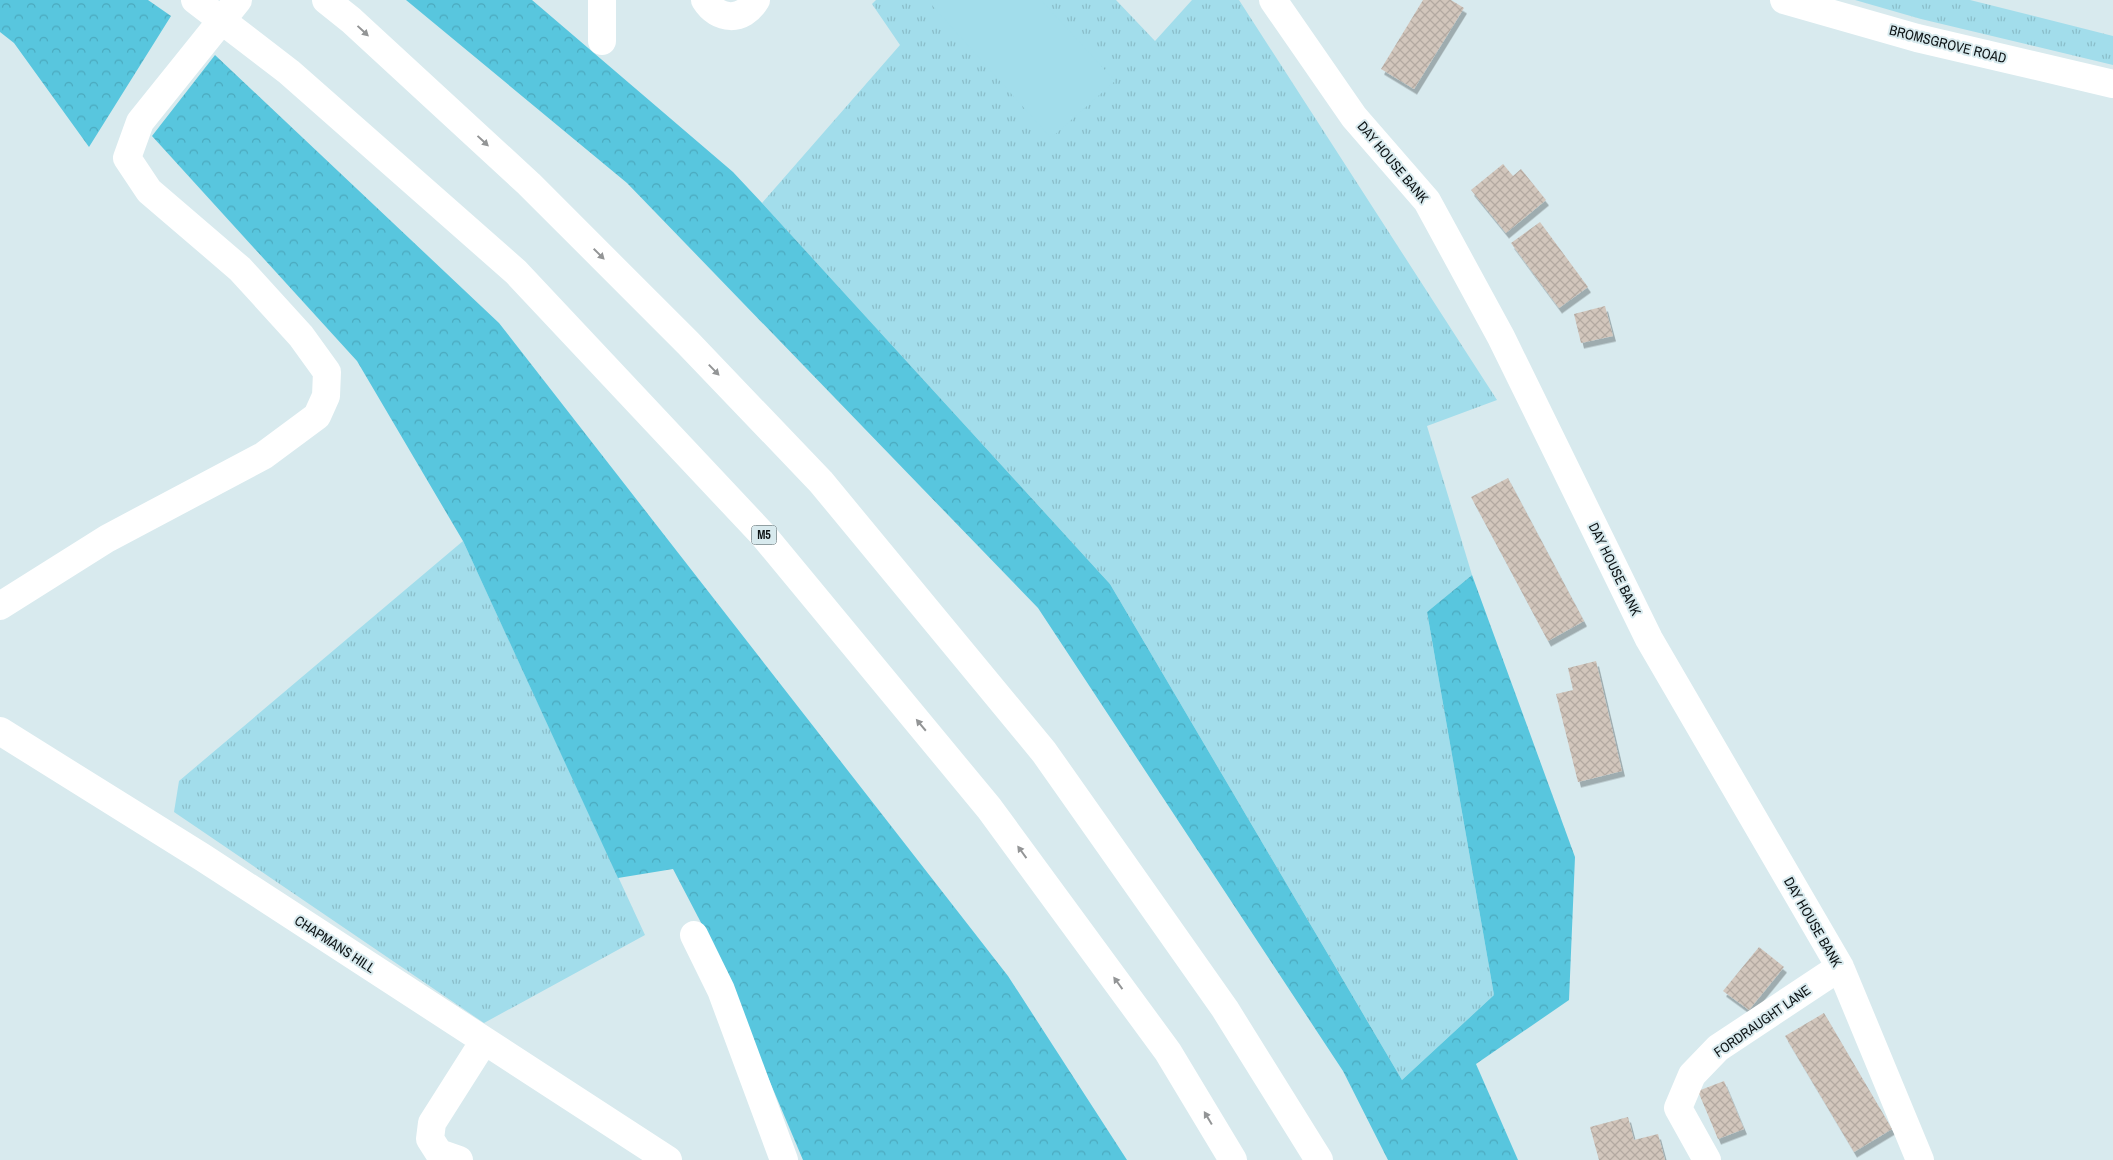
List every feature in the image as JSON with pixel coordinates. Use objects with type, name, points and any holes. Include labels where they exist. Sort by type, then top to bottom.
[{"type":"main road","name":"M5","points":[[195,0],[289,72],[516,272],[764,536],[989,808],[1168,1052],[1233,1160]]},
{"type":"main road","points":[[0,606],[108,538],[263,456],[317,416],[326,396],[327,372],[301,336],[240,269],[149,190],[127,158],[140,122],[238,0]]},
{"type":"main road","points":[[326,0],[351,20],[529,184],[688,343],[821,482],[1044,752],[1225,1009],[1319,1160]]},
{"type":"main road","points":[[602,0],[602,41]]},
{"type":"main road","points":[[704,0],[717,14],[735,17],[743,14],[756,0]]},
{"type":"main road","name":"DAY HOUSE BANK","points":[[1273,0],[1354,117],[1427,201],[1501,337],[1649,638],[1840,967],[1920,1160]]},
{"type":"main road","name":"BROMSGROVE ROAD","points":[[1784,0],[1917,38],[2113,84]]},
{"type":"main road","name":"CHAPMANS HILL","points":[[0,731],[202,857],[668,1160]]},
{"type":"main road","points":[[694,934],[721,990],[784,1160]]},
{"type":"main road","name":"FORDRAUGHT LANE","points":[[1707,1160],[1678,1108],[1683,1092],[1692,1075],[1718,1048],[1840,967]]},
{"type":"main road","points":[[459,1160],[440,1153],[430,1140],[432,1123],[484,1041]]},
{"type":"green space","points":[[0,0],[148,0],[171,16],[89,147],[14,43],[0,32]]},
{"type":"green space","points":[[406,0],[532,0],[733,172],[762,203],[1110,584],[1402,1080],[1494,995],[1427,612],[1472,575],[1575,857],[1569,1000],[1476,1064],[1518,1160],[1388,1160],[1343,1071],[1038,608],[627,183]]},
{"type":"green space","points":[[876,0],[1116,0],[1155,41],[1192,0],[1239,0],[1497,400],[1427,426],[1472,575],[1427,612],[1494,995],[1402,1080],[1110,584],[762,203],[900,45],[872,4]]},
{"type":"green space","points":[[933,0],[1041,0],[1115,81],[1051,138],[930,3]]},
{"type":"green space","points":[[1855,0],[1970,0],[2113,36],[2113,65],[1921,19]]},
{"type":"green space","points":[[215,55],[499,323],[1008,976],[1127,1160],[803,1160],[709,938],[673,869],[618,878],[463,541],[357,361],[152,136]]},
{"type":"green space","points":[[463,541],[645,935],[484,1023],[174,812],[179,781]]},
{"type":"building","points":[[1423,0],[1451,0],[1464,8],[1414,89],[1381,69]]},
{"type":"building","points":[[1503,164],[1513,176],[1521,169],[1546,200],[1506,233],[1471,190]]},
{"type":"building","points":[[1540,222],[1588,287],[1559,308],[1511,243]]},
{"type":"building","points":[[1605,306],[1613,336],[1581,343],[1574,314]]},
{"type":"building","points":[[1508,478],[1584,621],[1548,641],[1471,497]]},
{"type":"building","points":[[1596,661],[1622,771],[1578,782],[1556,694],[1573,690],[1568,668]]},
{"type":"building","points":[[1759,947],[1784,967],[1749,1010],[1723,991]]},
{"type":"building","points":[[1824,1013],[1892,1129],[1854,1152],[1785,1036]]},
{"type":"building","points":[[1724,1081],[1744,1129],[1718,1139],[1698,1091]]},
{"type":"building","points":[[1628,1117],[1634,1140],[1658,1134],[1665,1160],[1599,1160],[1590,1127]]}]
